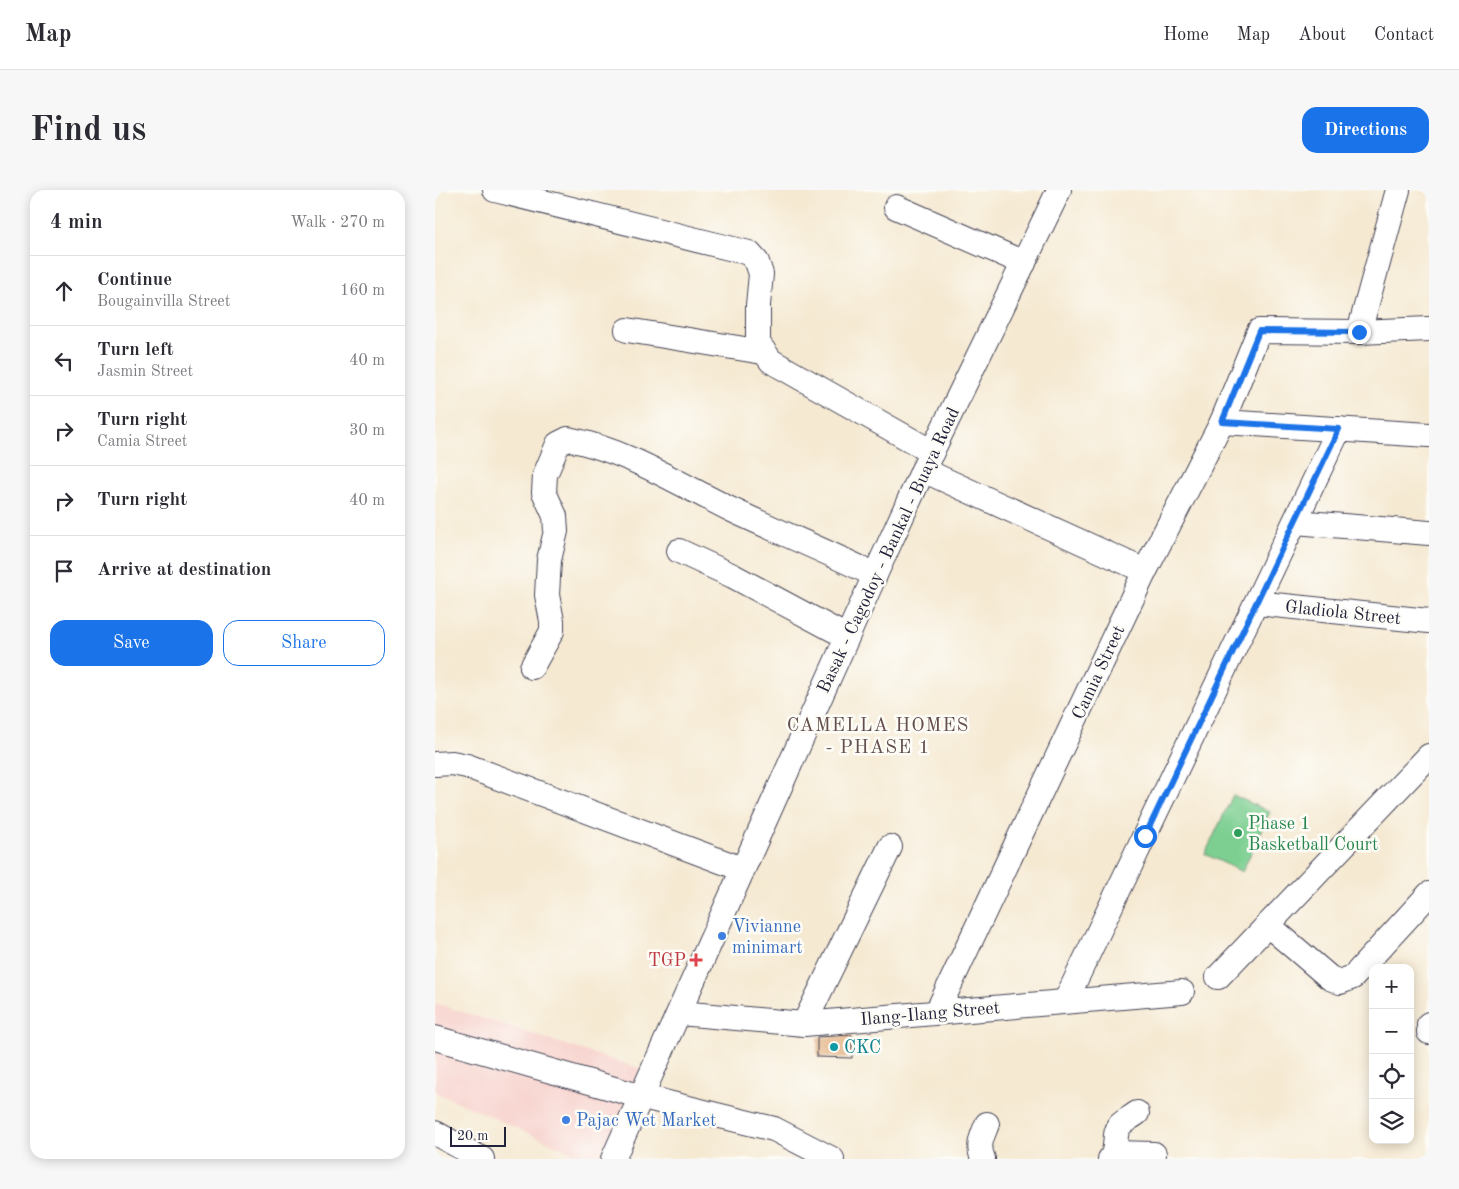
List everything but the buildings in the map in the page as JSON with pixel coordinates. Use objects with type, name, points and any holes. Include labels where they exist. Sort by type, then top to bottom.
[{"type":"street","points":[[495,190],[749,253],[757,262],[761,274],[758,305],[758,343],[771,361],[928,461],[1145,571]]},
{"type":"street","name":"Basak - Cagodoy - Bankal - Buaya Road","points":[[613,1159],[639,1096],[679,1013],[875,575],[1059,190]]},
{"type":"street","points":[[1398,190],[1359,332],[1429,329]]},
{"type":"street","points":[[896,207],[1024,263]]},
{"type":"street","points":[[627,330],[763,352]]},
{"type":"street","name":"Camia Street","points":[[937,1012],[1145,571],[1222,422],[1259,331],[1359,332]]},
{"type":"street","points":[[1222,422],[1429,435]]},
{"type":"street","points":[[1066,1000],[1339,429]]},
{"type":"street","points":[[533,667],[551,631],[552,621],[547,595],[549,560],[556,531],[555,516],[544,492],[545,476],[558,444],[568,438],[624,456],[734,511],[875,575]]},
{"type":"street","points":[[1295,522],[1429,533]]},
{"type":"street","points":[[679,551],[733,576],[847,637]]},
{"type":"street","name":"Gladiola Street","points":[[1256,603],[1429,621]]},
{"type":"street","points":[[1218,977],[1429,756]]},
{"type":"street","points":[[435,764],[452,763],[467,766],[742,870]]},
{"type":"street","points":[[804,1024],[891,847]]},
{"type":"street","points":[[1268,925],[1329,978],[1340,982],[1353,977],[1429,894]]},
{"type":"street","name":"Ilang-Ilang Street","points":[[679,1013],[804,1024],[1066,1000],[1182,992]]},
{"type":"street","points":[[1429,1024],[1429,1031]]},
{"type":"street","points":[[435,1038],[639,1096],[774,1129],[832,1159]]},
{"type":"street","points":[[1137,1113],[1120,1126],[1117,1132],[1113,1156],[1154,1154]]},
{"type":"street","points":[[983,1159],[979,1150],[979,1142],[987,1124]]},
{"type":"street","points":[[435,1133],[482,1159]]},
{"type":"shaded area","points":[[435,1003],[641,1069],[601,1159],[587,1159],[435,1092]]},
{"type":"green space","name":"Phase 1 Basketball Court","points":[[1233,795],[1270,812],[1242,872],[1205,854]]},
{"type":"place","name":"Phase 1 Basketball Court","points":[[1238,833]]},
{"type":"place","name":"Vivianne minimart","points":[[722,936]]},
{"type":"place","name":"TGP","points":[[696,960]]},
{"type":"place","name":"CKC","points":[[834,1047]]},
{"type":"place","name":"Pajac Wet Market","points":[[566,1120]]},
{"type":"district","name":"CAMELLA HOMES - PHASE 1","points":[[878,735]]},
{"type":"route","points":[[1145,836],[1339,429],[1222,422],[1259,331],[1359,332]]}]
